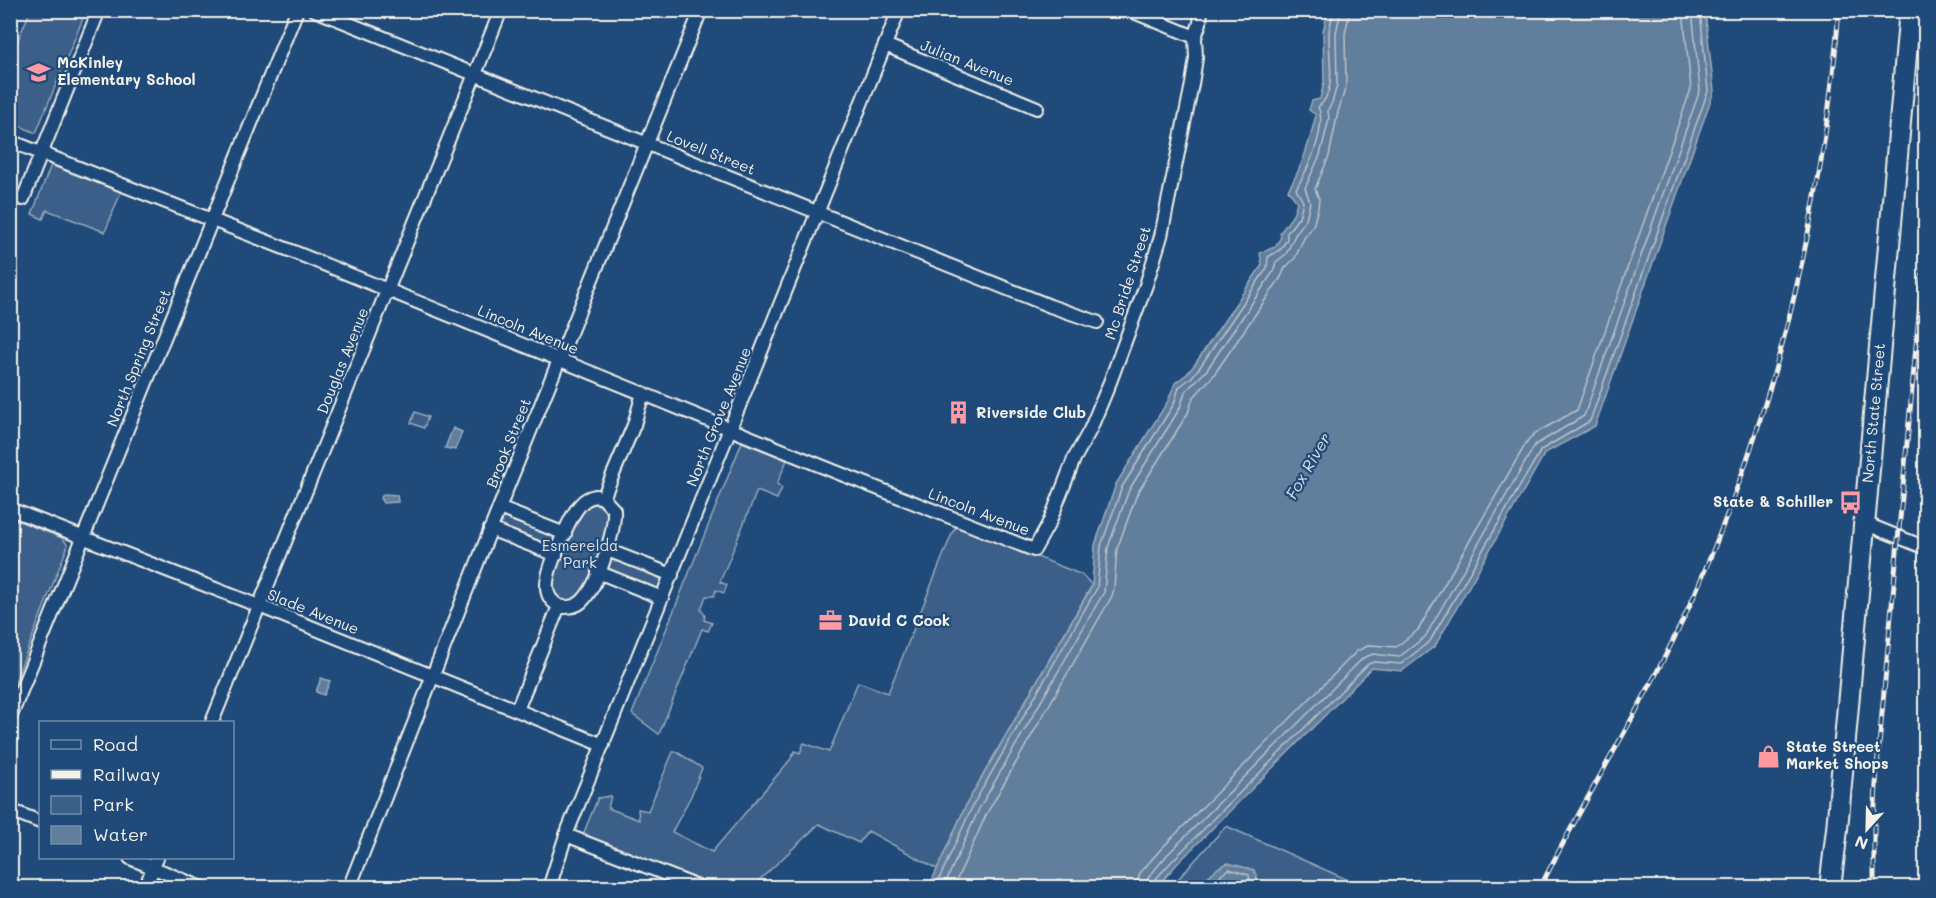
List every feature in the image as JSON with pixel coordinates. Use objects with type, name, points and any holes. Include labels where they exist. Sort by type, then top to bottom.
[{"type":"main road","name":"North State Street","points":[[1830,888],[1910,10]]},
{"type":"street","points":[[23,199],[99,10]]},
{"type":"street","name":"North Spring Street","points":[[10,718],[297,10]]},
{"type":"street","name":"Lovell Street","points":[[315,10],[1050,306],[1097,322]]},
{"type":"street","name":"Douglas Avenue","points":[[213,721],[501,10]]},
{"type":"street","name":"Brook Street","points":[[349,888],[490,529],[701,10]]},
{"type":"street","name":"North Grove Avenue","points":[[549,888],[566,835],[899,10]]},
{"type":"street","points":[[1129,10],[1195,37]]},
{"type":"street","name":"Mc Bride Street","points":[[1034,550],[1050,521],[1074,459],[1090,430],[1146,285],[1161,236],[1192,84],[1196,58],[1195,37],[1200,23],[1201,10]]},
{"type":"street","name":"Julian Avenue","points":[[885,45],[1037,108]]},
{"type":"street","name":"Lincoln Avenue","points":[[10,141],[212,219],[1034,550]]},
{"type":"street","points":[[603,498],[634,425],[643,393]]},
{"type":"street","points":[[591,497],[603,498],[614,510],[614,524],[607,550],[590,590],[580,604],[566,608],[559,606],[550,599],[547,588],[548,576],[556,555],[573,514],[582,503],[591,497]]},
{"type":"street","points":[[499,508],[565,534]]},
{"type":"street","name":"Slade Avenue","points":[[10,509],[259,606],[603,745]]},
{"type":"street","points":[[1864,523],[1926,549]]},
{"type":"street","points":[[490,529],[556,555]]},
{"type":"street","points":[[607,550],[672,575]]},
{"type":"street","points":[[598,572],[662,598]]},
{"type":"street","points":[[517,710],[559,606]]},
{"type":"street","points":[[10,810],[39,822]]},
{"type":"street","points":[[566,835],[701,888]]},
{"type":"street","points":[[136,859],[155,862],[202,888]]},
{"type":"street","points":[[144,888],[155,862]]},
{"type":"green space","name":"McKinley Elementary School","points":[[30,11],[86,11],[36,133],[11,122],[11,44],[16,45]]},
{"type":"green space","points":[[51,165],[121,192],[105,232],[47,210],[43,219],[32,214]]},
{"type":"green space","points":[[415,412],[428,417],[424,428],[411,423]]},
{"type":"green space","points":[[742,442],[787,460],[777,484],[782,488],[777,499],[757,491],[720,582],[727,585],[724,593],[716,590],[714,596],[706,596],[701,609],[705,616],[704,620],[712,623],[708,631],[702,629],[659,734],[632,714]]},
{"type":"green space","name":"Esmerelda Park","points":[[594,504],[601,505],[609,512],[605,541],[584,593],[572,601],[562,600],[553,592],[555,569],[575,522],[587,507]]},
{"type":"green space","points":[[504,515],[555,535],[557,540],[554,546],[550,547],[500,527]]},
{"type":"green space","points":[[11,518],[62,538],[68,545],[11,692]]},
{"type":"green space","points":[[958,525],[1082,575],[1092,585],[967,803],[937,869],[868,831],[859,843],[819,824],[752,887],[718,887],[591,838],[584,832],[598,798],[611,796],[608,808],[639,820],[638,809],[648,811],[673,752],[677,752],[702,768],[691,796],[672,832],[712,852],[790,760],[795,751],[800,753],[804,743],[829,752],[858,682],[888,693],[953,531]]},
{"type":"green space","points":[[613,558],[661,577],[662,580],[657,590],[608,571],[610,559]]},
{"type":"green space","points":[[1226,826],[1364,887],[1170,888]]},
{"type":"water","name":"Fox River","points":[[1328,11],[1705,11],[1714,91],[1595,426],[1545,453],[1435,646],[1402,671],[1372,668],[1177,864],[1157,887],[929,887],[967,803],[1092,586],[1095,545],[1116,484],[1168,401],[1175,383],[1195,364],[1262,265],[1260,253],[1275,247],[1281,237],[1280,233],[1293,215],[1297,202],[1288,190],[1302,163],[1311,135],[1316,115],[1309,110],[1312,101],[1320,99],[1324,82],[1323,31]]},
{"type":"water","points":[[453,428],[462,432],[455,450],[445,448]]},
{"type":"water","points":[[384,494],[397,495],[398,502],[383,503],[380,498]]},
{"type":"water","points":[[321,678],[330,681],[324,695],[316,692]]},
{"type":"water","points":[[1228,863],[1254,870],[1258,880],[1257,887],[1196,887],[1218,868]]},
{"type":"railway","points":[[1540,888],[1658,670],[1694,596],[1749,455],[1791,309],[1807,235],[1821,161],[1839,10]]},
{"type":"railway","points":[[1874,888],[1877,767],[1926,238]]},
{"type":"place","name":"McKinley Elementary School","points":[[39,72]]},
{"type":"place","name":"Riverside Club","points":[[958,413]]},
{"type":"place","name":"State & Schiller","points":[[1851,502]]},
{"type":"place","name":"David C Cook","points":[[830,621]]},
{"type":"place","name":"State Street Market Shops","points":[[1768,756]]}]
